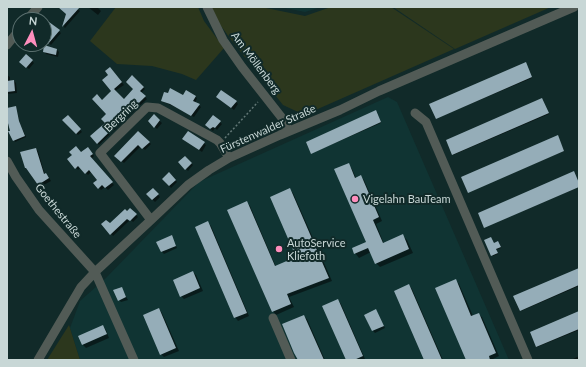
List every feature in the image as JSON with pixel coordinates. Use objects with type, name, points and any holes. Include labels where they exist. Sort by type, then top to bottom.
[{"type":"street","name":"Am Möllenberg","points":[[207,7],[224,40],[242,67],[282,118],[289,131]]},
{"type":"street","name":"Fürstenwalder Straße","points":[[38,360],[82,287],[95,272],[188,185],[209,170],[229,158],[289,131],[329,115],[574,7]]},
{"type":"street","name":"Bergring","points":[[151,220],[100,153],[146,107],[158,108],[182,120],[220,143],[229,158]]},
{"type":"street","points":[[415,113],[426,122],[430,129],[528,360]]},
{"type":"street","name":"Goethestraße","points":[[7,161],[16,177],[39,210],[95,272],[134,360]]},
{"type":"street","points":[[273,318],[291,360]]},
{"type":"path","points":[[220,143],[265,95]]},
{"type":"shaded area","points":[[280,7],[321,7],[305,12]]},
{"type":"shaded area","points":[[388,97],[397,102],[509,360],[80,360],[70,328],[80,301],[105,279],[199,182]]},
{"type":"green space","points":[[116,7],[198,7],[204,21],[224,48],[196,80],[182,74],[152,66],[117,64],[90,41]]},
{"type":"green space","points":[[209,7],[261,7],[305,16],[331,7],[391,7],[454,49],[311,112],[298,112],[283,105],[232,41]]},
{"type":"green space","points":[[393,7],[551,7],[455,49]]},
{"type":"green space","points":[[69,325],[80,360],[47,360]]},
{"type":"building","points":[[58,7],[80,7],[62,27],[66,14]]},
{"type":"building","points":[[52,24],[60,30],[52,39]]},
{"type":"building","points":[[52,47],[57,49],[56,55],[43,52],[52,52]]},
{"type":"building","points":[[26,54],[33,60],[26,68],[19,62]]},
{"type":"building","points":[[526,62],[532,77],[436,119],[429,104]]},
{"type":"building","points":[[110,67],[122,82],[114,89],[124,99],[133,89],[126,82],[132,75],[144,87],[140,91],[146,96],[97,144],[90,136],[105,123],[101,119],[106,114],[92,99],[97,94],[102,100],[111,91],[102,80],[108,75],[105,71]]},
{"type":"building","points":[[14,80],[15,91],[7,92],[7,81]]},
{"type":"building","points":[[170,88],[183,95],[186,90],[196,96],[193,101],[200,104],[191,116],[170,104],[161,101],[164,92],[168,93]]},
{"type":"building","points":[[221,90],[237,101],[231,108],[216,97]]},
{"type":"building","points":[[542,98],[549,113],[452,155],[446,140]]},
{"type":"building","points":[[16,106],[19,121],[25,136],[13,141],[8,131],[10,131],[7,119],[7,108]]},
{"type":"building","points":[[376,110],[381,122],[311,154],[306,142]]},
{"type":"building","points":[[154,114],[160,120],[154,128],[148,121]]},
{"type":"building","points":[[68,115],[81,129],[76,134],[62,120]]},
{"type":"building","points":[[213,115],[221,121],[215,128],[213,127],[210,129],[205,125]]},
{"type":"building","points":[[138,131],[150,142],[142,149],[138,145],[121,162],[114,156]]},
{"type":"building","points":[[188,131],[205,142],[199,150],[182,139]]},
{"type":"building","points":[[558,135],[564,151],[468,193],[461,177]]},
{"type":"building","points":[[76,146],[81,152],[88,147],[93,154],[90,156],[113,182],[105,188],[102,185],[98,189],[93,183],[97,180],[89,170],[85,174],[78,166],[75,169],[67,159],[72,155],[69,152]]},
{"type":"building","points":[[36,148],[44,174],[46,173],[49,178],[38,185],[25,168],[20,152]]},
{"type":"building","points":[[185,156],[192,163],[185,170],[178,162]]},
{"type":"building","name":"Vigelahn BauTeam","points":[[349,163],[355,178],[361,175],[379,217],[373,220],[383,243],[403,234],[409,249],[375,264],[368,248],[354,254],[352,248],[366,242],[334,169]]},
{"type":"building","points":[[574,171],[579,187],[484,228],[478,213]]},
{"type":"building","points":[[169,172],[176,180],[169,186],[162,179]]},
{"type":"building","points":[[153,188],[159,194],[152,200],[146,194]]},
{"type":"building","points":[[290,188],[329,278],[287,294],[291,304],[272,312],[227,210],[247,201],[275,266],[296,257],[270,197]]},
{"type":"building","points":[[130,208],[137,214],[130,221],[127,219],[110,235],[101,224],[106,220],[110,223],[125,209],[127,211]]},
{"type":"building","points":[[208,221],[247,313],[234,318],[195,227]]},
{"type":"building","points":[[172,235],[176,246],[161,252],[156,242]]},
{"type":"building","points":[[491,237],[494,243],[498,241],[501,247],[496,249],[498,253],[491,256],[484,240]]},
{"type":"building","points":[[579,268],[579,285],[520,311],[513,296]]},
{"type":"building","points":[[193,271],[200,288],[180,297],[173,280]]},
{"type":"building","points":[[456,279],[471,316],[479,313],[496,353],[489,356],[490,360],[466,360],[435,288]]},
{"type":"building","points":[[409,284],[442,360],[424,360],[394,291]]},
{"type":"building","points":[[122,287],[126,297],[118,301],[113,290]]},
{"type":"building","points":[[338,299],[363,356],[354,360],[346,360],[322,306]]},
{"type":"building","points":[[159,308],[176,348],[160,355],[143,315]]},
{"type":"building","points":[[376,309],[384,326],[372,331],[364,315]]},
{"type":"building","points":[[579,311],[579,329],[536,347],[530,332]]},
{"type":"building","points":[[304,315],[324,360],[298,360],[294,353],[282,324]]},
{"type":"building","points":[[103,325],[107,334],[82,345],[78,336]]},
{"type":"place","name":"Vigelahn BauTeam","points":[[355,199]]},
{"type":"place","name":"AutoService Kliefoth","points":[[279,249]]}]
